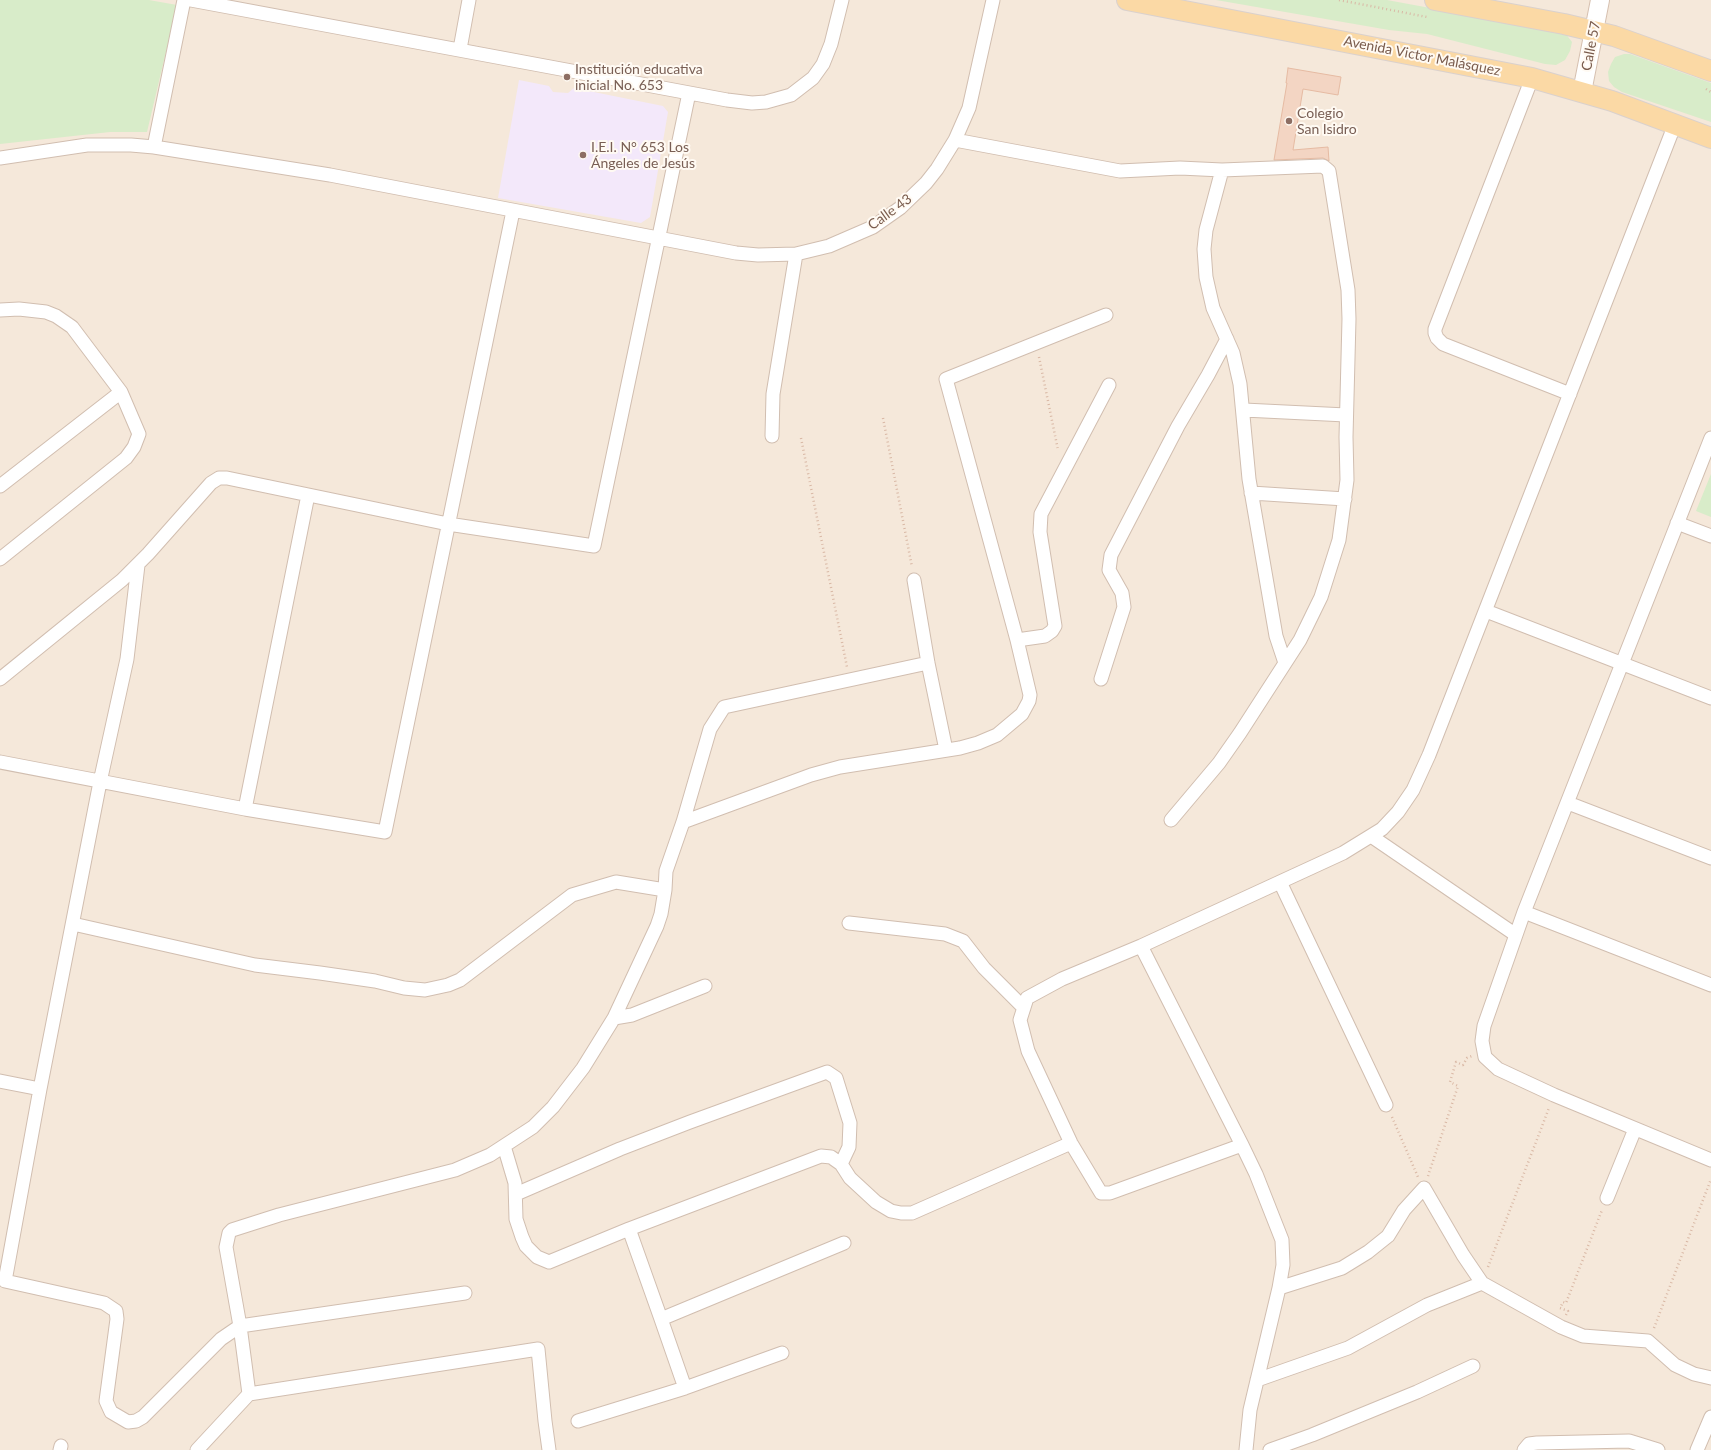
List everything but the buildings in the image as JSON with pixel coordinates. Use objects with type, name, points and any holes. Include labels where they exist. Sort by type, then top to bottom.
[{"type":"main road","name":"Avenida Victor Malásquez","points":[[1127,0],[1532,78],[1582,92],[1711,138]]},
{"type":"main road","points":[[1431,8],[1595,31],[1634,42],[1708,80]]},
{"type":"street","points":[[154,147],[184,0]]},
{"type":"street","points":[[191,0],[460,49],[689,93],[752,103],[779,99],[799,91],[813,78],[823,64],[834,34],[842,0]]},
{"type":"street","points":[[460,49],[469,0]]},
{"type":"street","name":"Calle 43","points":[[0,158],[87,145],[154,147],[330,175],[736,254],[796,254],[844,241],[886,218],[900,208],[926,182],[955,140],[968,108],[993,0]]},
{"type":"street","name":"Calle 57","points":[[1582,92],[1600,0]]},
{"type":"street","points":[[1532,78],[1435,333],[1437,338],[1443,344],[1570,394]]},
{"type":"street","points":[[0,679],[122,580],[138,565],[211,483],[219,478],[227,478],[448,524],[594,546],[689,93]]},
{"type":"street","points":[[1242,1145],[1106,1195],[1099,1191],[1071,1143],[1028,1051],[1020,1020],[1027,998],[1062,979],[1141,946],[1343,853],[1371,836],[1392,820],[1413,790],[1429,755],[1675,124]]},
{"type":"street","points":[[955,140],[1120,171],[1180,168],[1222,170],[1323,166],[1329,170],[1348,290],[1350,348],[1346,415],[1345,499],[1339,540],[1329,578],[1313,616],[1285,663],[1224,757],[1171,820]]},
{"type":"street","points":[[1222,170],[1206,230],[1205,263],[1213,308],[1227,339],[1237,369],[1244,410],[1244,438],[1251,493],[1276,636],[1285,663]]},
{"type":"street","points":[[0,762],[245,809],[385,832],[513,211]]},
{"type":"street","points":[[772,436],[773,394],[796,254]]},
{"type":"street","points":[[0,310],[35,310],[46,312],[64,321],[78,334],[121,392],[139,434],[126,458],[0,559]]},
{"type":"street","points":[[683,822],[811,775],[840,767],[968,746],[997,735],[1022,714],[1029,701],[1030,695],[1017,640],[946,379],[1106,315]]},
{"type":"street","points":[[1101,679],[1124,607],[1122,593],[1109,570],[1110,555],[1178,426],[1227,339]]},
{"type":"street","points":[[1017,640],[1046,636],[1055,626],[1040,532],[1041,514],[1109,386]]},
{"type":"street","points":[[0,486],[121,392]]},
{"type":"street","points":[[1244,410],[1346,415]]},
{"type":"street","points":[[1711,438],[1524,912],[1484,1026],[1482,1041],[1485,1057],[1498,1069],[1554,1095],[1711,1160]]},
{"type":"street","points":[[1251,493],[1345,499]]},
{"type":"street","points":[[245,809],[308,495]]},
{"type":"street","points":[[1677,523],[1711,536]]},
{"type":"street","points":[[138,565],[127,659],[100,782],[74,924],[40,1089],[5,1282],[104,1303],[116,1311],[117,1319],[106,1400],[111,1412],[128,1422],[136,1421],[143,1417],[220,1339],[240,1326],[465,1293]]},
{"type":"street","points":[[914,580],[928,663],[946,750]]},
{"type":"street","points":[[1486,611],[1711,698]]},
{"type":"street","points":[[249,1394],[240,1326],[226,1247],[227,1237],[232,1230],[279,1215],[442,1175],[475,1162],[504,1146],[533,1127],[553,1107],[583,1068],[614,1018],[656,926],[661,914],[666,871],[683,822],[710,729],[724,707],[928,663]]},
{"type":"street","points":[[1568,802],[1711,858]]},
{"type":"street","points":[[1371,836],[1516,935]]},
{"type":"street","points":[[74,924],[255,965],[375,981],[404,988],[425,990],[448,986],[460,980],[572,895],[616,882],[664,890]]},
{"type":"street","points":[[1280,882],[1386,1105]]},
{"type":"street","points":[[1524,912],[1711,986]]},
{"type":"street","points":[[849,923],[945,934],[963,941],[984,968],[1024,1008]]},
{"type":"street","points":[[1141,946],[1256,1174],[1282,1240],[1283,1265],[1279,1288],[1250,1410],[1246,1450]]},
{"type":"street","points":[[614,1018],[632,1016],[705,986]]},
{"type":"street","points":[[516,1194],[669,1130],[827,1072],[836,1078],[850,1123],[849,1147],[841,1164]]},
{"type":"street","points":[[0,1081],[40,1089]]},
{"type":"street","points":[[1605,1202],[1635,1129]]},
{"type":"street","points":[[504,1146],[513,1172],[516,1194],[516,1219],[522,1237],[531,1252],[544,1261],[554,1260],[629,1228],[821,1156],[831,1157],[841,1164],[850,1178],[876,1202],[891,1211],[901,1214],[912,1213],[1071,1143]]},
{"type":"street","points":[[1279,1288],[1342,1268],[1368,1252],[1388,1236],[1404,1210],[1424,1188],[1463,1255],[1482,1283],[1553,1323],[1583,1336],[1648,1342],[1676,1365],[1694,1374],[1711,1378]]},
{"type":"street","points":[[629,1228],[685,1388]]},
{"type":"street","points":[[661,1319],[844,1243]]},
{"type":"street","points":[[1257,1380],[1348,1348],[1427,1305],[1482,1283]]},
{"type":"street","points":[[197,1450],[249,1394],[538,1349],[545,1421],[550,1450]]},
{"type":"street","points":[[578,1421],[685,1388],[782,1354]]},
{"type":"street","points":[[1270,1450],[1312,1435],[1417,1392],[1473,1366]]},
{"type":"street","points":[[1697,1450],[1711,1417]]},
{"type":"street","points":[[1524,1450],[1529,1444],[1537,1443],[1629,1441],[1652,1449]]},
{"type":"path","points":[[1339,0],[1431,8]]},
{"type":"path","points":[[1708,80],[1711,92]]},
{"type":"path","points":[[1038,352],[1060,455]]},
{"type":"path","points":[[883,418],[914,580]]},
{"type":"path","points":[[801,438],[846,662]]},
{"type":"path","points":[[1424,1188],[1458,1086],[1450,1082],[1456,1062],[1463,1065],[1467,1058]]},
{"type":"path","points":[[1482,1283],[1551,1104]]},
{"type":"path","points":[[1386,1105],[1424,1188]]},
{"type":"path","points":[[1648,1342],[1711,1179]]},
{"type":"path","points":[[1565,1319],[1568,1311],[1560,1308],[1563,1302],[1566,1303],[1605,1202]]},
{"type":"shaded area","points":[[0,0],[1711,0],[1711,1450],[0,1450]]},
{"type":"shaded area","name":"I.E.I. N° 653 Los Ángeles de Jesús","points":[[519,80],[549,86],[553,92],[568,93],[574,88],[663,106],[668,112],[650,217],[641,223],[498,198]]},
{"type":"green space","points":[[0,0],[149,0],[177,5],[147,132],[110,132],[0,144]]},
{"type":"green space","points":[[1216,0],[1387,0],[1565,33],[1572,42],[1570,51],[1565,60],[1556,65],[1545,64],[1427,34],[1389,30]]},
{"type":"green space","points":[[1630,54],[1711,83],[1711,122],[1622,92],[1614,87],[1609,81],[1608,72],[1615,57]]},
{"type":"green space","points":[[1711,474],[1711,517],[1696,511]]},
{"type":"place","name":"Institución educativa inicial No. 653","points":[[567,77]]},
{"type":"place","name":"Colegio San Isidro","points":[[1289,121]]},
{"type":"place","name":"I.E.I. N° 653 Los Ángeles de Jesús","points":[[583,155]]}]
